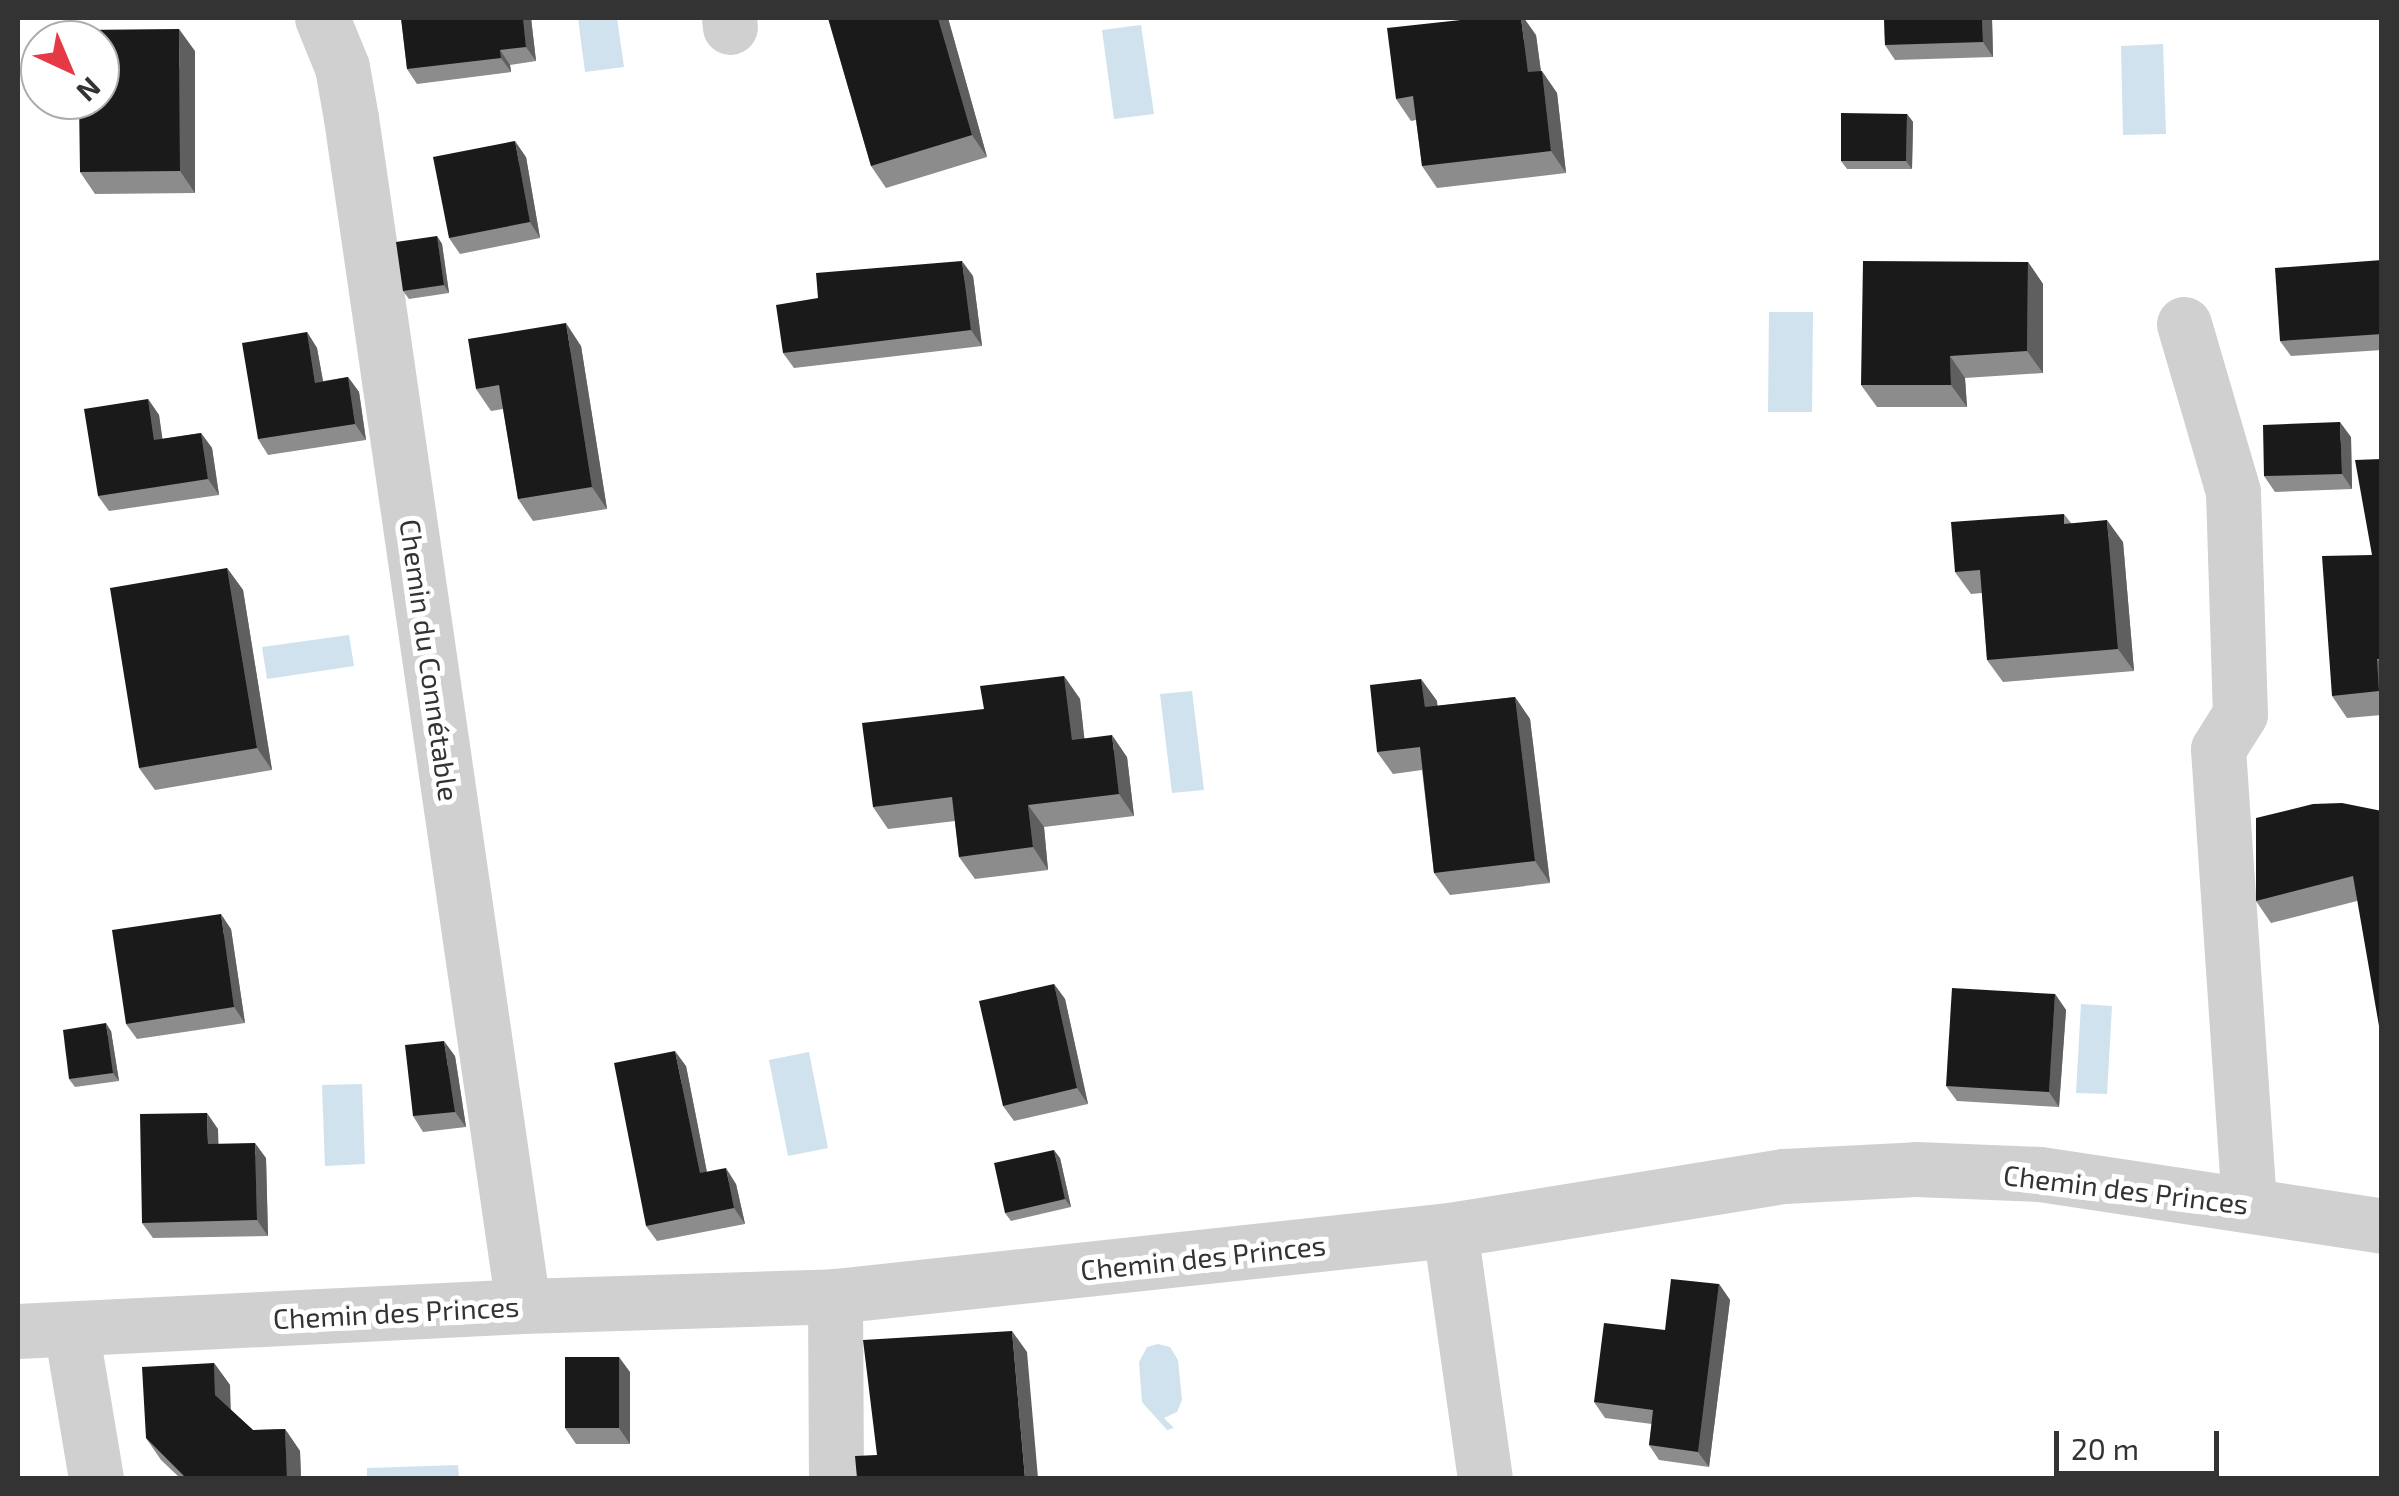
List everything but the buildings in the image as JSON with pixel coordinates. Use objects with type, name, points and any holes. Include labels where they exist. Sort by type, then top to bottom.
[{"type":"street","name":"Chemin du Connétable","points":[[322,18],[342,67],[351,118],[523,1306]]},
{"type":"street","points":[[2184,324],[2215,419],[2233,492],[2240,714],[2218,750],[2249,1204]]},
{"type":"street","name":"Chemin des Princes","points":[[18,1331],[523,1306],[835,1296],[1450,1230],[1784,1176],[1916,1169],[2040,1174],[2382,1226]]},
{"type":"street","points":[[1450,1230],[1486,1478]]},
{"type":"street","points":[[835,1296],[836,1478]]},
{"type":"street","points":[[71,1329],[96,1478]]},
{"type":"water","points":[[578,18],[617,18],[624,67],[585,72]]},
{"type":"water","points":[[1141,25],[1154,114],[1114,119],[1102,30]]},
{"type":"water","points":[[2163,44],[2166,134],[2123,135],[2121,46]]},
{"type":"water","points":[[1769,312],[1813,312],[1812,412],[1768,412]]},
{"type":"water","points":[[349,635],[354,666],[267,679],[262,647]]},
{"type":"water","points":[[1192,691],[1204,790],[1172,793],[1160,694]]},
{"type":"water","points":[[2081,1004],[2112,1006],[2107,1094],[2076,1093]]},
{"type":"water","points":[[809,1052],[828,1148],[788,1156],[769,1060]]},
{"type":"water","points":[[362,1084],[365,1164],[325,1166],[322,1085]]},
{"type":"water","points":[[1147,1347],[1170,1347],[1178,1360],[1182,1400],[1177,1412],[1164,1418],[1174,1428],[1167,1430],[1142,1402],[1139,1362]]},
{"type":"water","points":[[458,1465],[459,1478],[367,1478],[367,1468]]}]
